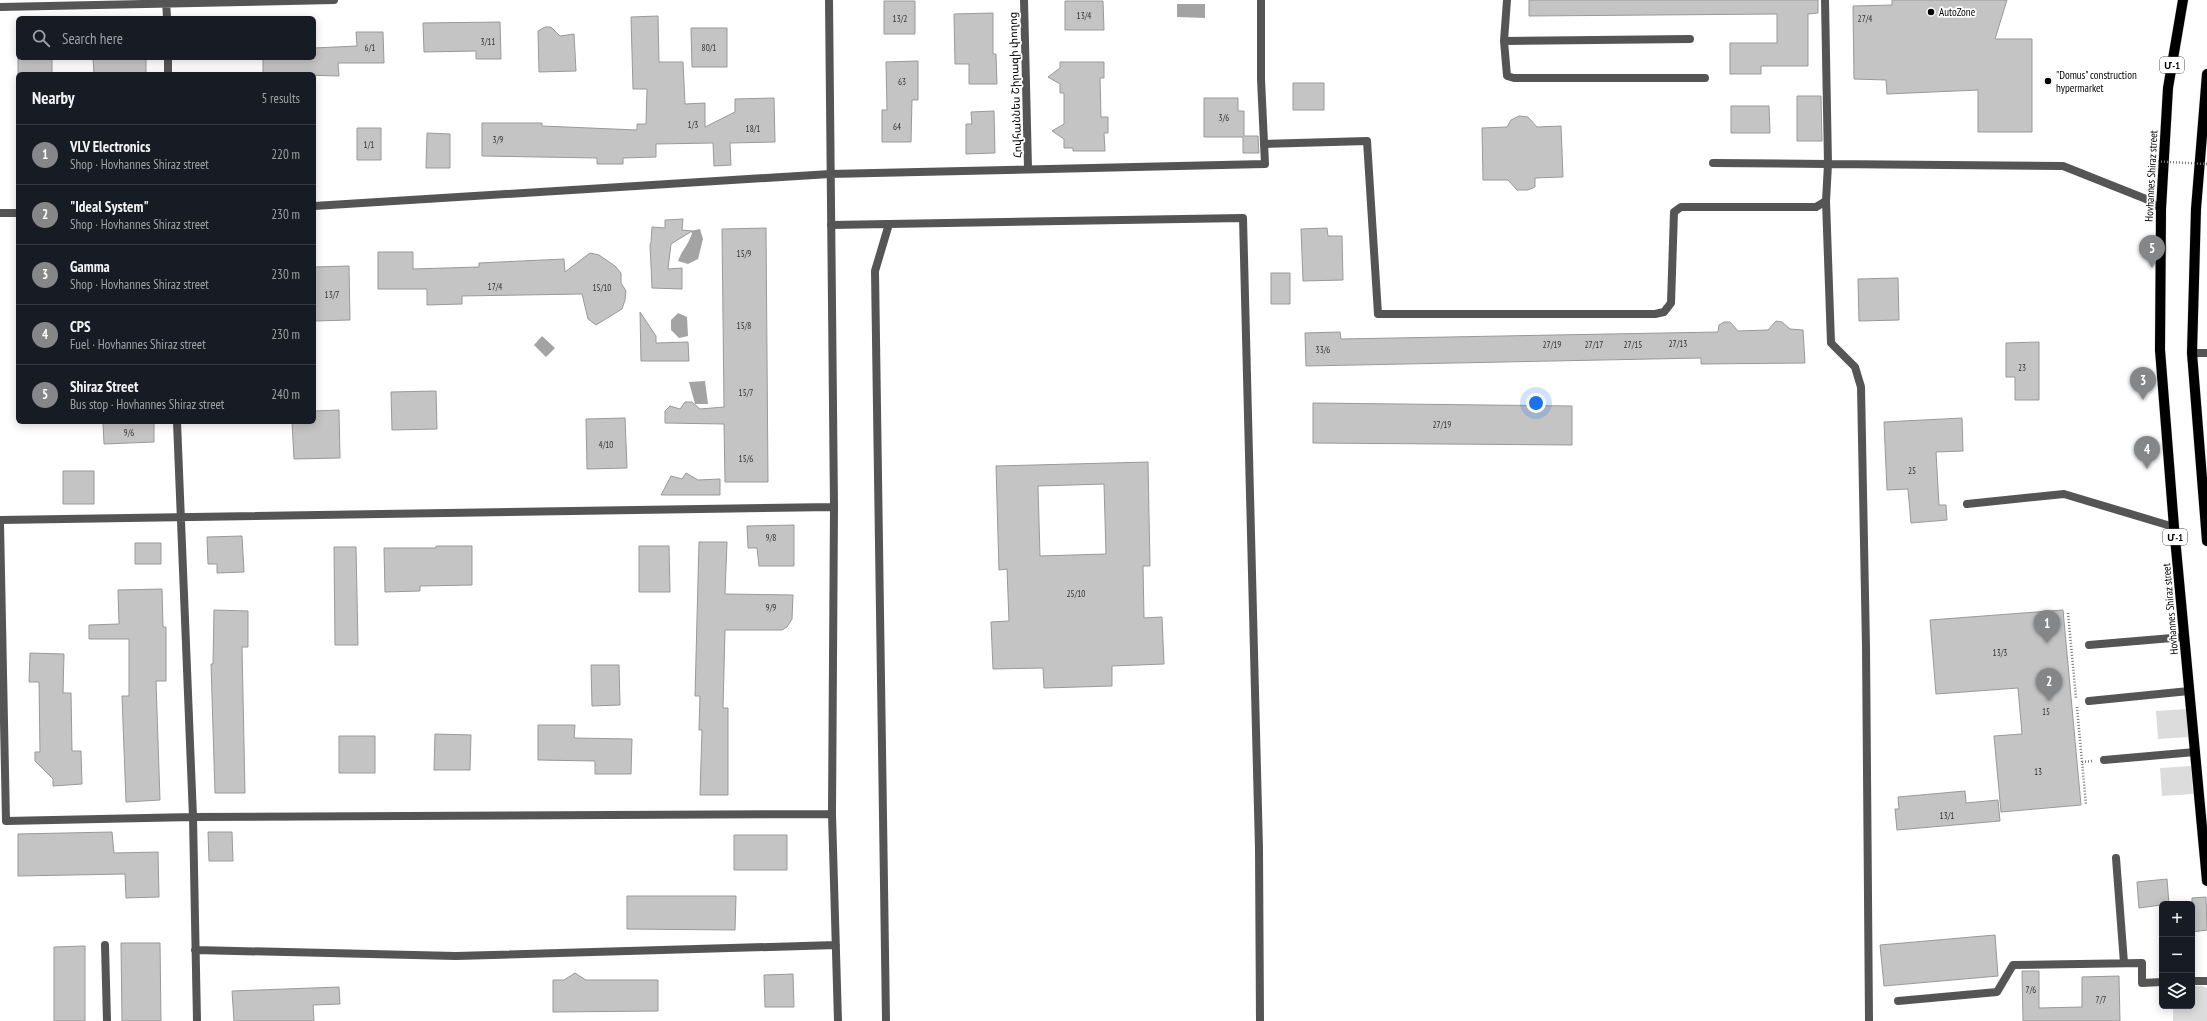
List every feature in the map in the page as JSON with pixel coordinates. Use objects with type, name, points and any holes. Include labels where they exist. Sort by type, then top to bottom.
[{"type":"main road","name":"Hovhannes Shiraz street","points":[[2183,0],[2168,88],[2161,209],[2160,350],[2174,527],[2207,881]]},
{"type":"main road","points":[[2207,74],[2196,209],[2192,353],[2207,541]]},
{"type":"street","points":[[0,7],[166,2],[334,0]]},
{"type":"street","points":[[830,0],[830,174],[834,507],[832,814],[838,1021]]},
{"type":"street","name":"Հովհաննես Շիրազի փողոց","points":[[1024,0],[1028,168]]},
{"type":"street","points":[[316,206],[830,174],[1028,168],[1265,164],[1261,79],[1261,0]]},
{"type":"street","points":[[1507,0],[1504,40],[1507,76],[1514,78],[1705,78]]},
{"type":"street","points":[[1825,0],[1828,164],[1826,201],[1831,343],[1855,367],[1861,387],[1866,639],[1869,1021]]},
{"type":"street","points":[[166,2],[167,16]]},
{"type":"street","points":[[1504,40],[1690,39]]},
{"type":"street","points":[[168,60],[168,72]]},
{"type":"street","points":[[1264,144],[1367,141],[1378,314],[1654,314],[1664,312],[1671,303],[1674,212],[1681,207],[1816,207],[1826,201]]},
{"type":"street","points":[[1713,163],[2063,166],[2146,199],[2161,209]]},
{"type":"street","points":[[0,213],[16,213]]},
{"type":"street","points":[[831,225],[1243,218],[1259,849],[1260,1021]]},
{"type":"street","points":[[886,1021],[875,271],[889,224]]},
{"type":"street","points":[[2192,353],[2207,353]]},
{"type":"street","points":[[177,424],[193,817],[197,1021]]},
{"type":"street","points":[[1968,504],[2064,494],[2174,527]]},
{"type":"street","points":[[0,520],[834,507]]},
{"type":"street","points":[[0,523],[6,821],[193,817],[832,814]]},
{"type":"street","points":[[2089,645],[2184,637]]},
{"type":"street","points":[[2089,700],[2189,691]]},
{"type":"street","points":[[2104,760],[2195,752]]},
{"type":"street","points":[[2116,858],[2124,963]]},
{"type":"street","points":[[104,945],[107,1021]]},
{"type":"street","points":[[195,950],[456,956],[836,945]]},
{"type":"street","points":[[1898,1001],[1997,992],[2013,965],[2142,963],[2142,983],[2159,982]]},
{"type":"street","points":[[2195,982],[2207,981]]},
{"type":"path","points":[[2149,161],[2207,164]]},
{"type":"shaded area","points":[[1177,4],[1205,4],[1205,18],[1177,17]]},
{"type":"shaded area","points":[[700,229],[703,239],[698,259],[688,264],[678,261],[691,237],[692,233],[690,231]]},
{"type":"shaded area","points":[[678,313],[687,317],[688,336],[679,338],[671,330],[671,320]]},
{"type":"shaded area","points":[[542,336],[555,348],[546,357],[534,345]]},
{"type":"shaded area","points":[[705,381],[708,404],[695,404],[689,382]]},
{"type":"shaded area","points":[[2187,709],[2189,737],[2158,739],[2156,711]]},
{"type":"shaded area","points":[[2191,766],[2193,794],[2162,796],[2160,768]]},
{"type":"shaded area","points":[[2195,986],[2207,988],[2207,1021],[2173,1021],[2173,1009],[2195,1009]]},
{"type":"building","points":[[1529,0],[1818,0],[1818,13],[1808,14],[1808,66],[1761,66],[1761,74],[1730,74],[1730,43],[1777,43],[1777,14],[1529,16]]},
{"type":"building","points":[[1892,0],[2007,0],[1995,39],[2032,39],[2032,132],[1978,132],[1978,90],[1887,94],[1886,80],[1854,79],[1853,6],[1892,5]]},
{"type":"building","points":[[884,1],[915,1],[915,34],[884,34]]},
{"type":"building","points":[[1065,1],[1103,1],[1104,30],[1065,30]]},
{"type":"building","points":[[993,13],[993,54],[996,54],[997,84],[969,84],[969,64],[955,64],[954,14]]},
{"type":"building","points":[[658,16],[659,62],[683,62],[685,104],[705,103],[705,127],[735,112],[735,99],[774,98],[775,142],[730,143],[731,165],[714,166],[713,143],[656,144],[656,157],[623,158],[623,164],[597,164],[597,158],[482,156],[482,123],[542,123],[542,126],[637,130],[637,124],[646,124],[647,89],[633,89],[631,17]]},
{"type":"building","points":[[500,22],[501,59],[476,59],[476,51],[424,52],[423,23]]},
{"type":"building","points":[[545,27],[551,27],[560,36],[574,34],[576,71],[539,72],[538,31]]},
{"type":"building","points":[[691,28],[727,28],[727,67],[692,67]]},
{"type":"building","points":[[356,32],[383,32],[384,63],[338,63],[339,76],[316,75],[316,72],[263,72],[263,60],[316,60],[316,48],[357,46]]},
{"type":"building","points":[[18,60],[52,60],[52,72],[18,72]]},
{"type":"building","points":[[93,60],[146,60],[146,72],[94,72]]},
{"type":"building","points":[[918,61],[918,100],[912,100],[911,142],[882,142],[882,110],[887,110],[886,62]]},
{"type":"building","points":[[1060,62],[1104,62],[1104,78],[1100,78],[1101,117],[1108,117],[1108,133],[1104,133],[1105,151],[1073,151],[1073,148],[1064,148],[1064,139],[1052,131],[1064,124],[1064,93],[1060,93],[1060,84],[1048,77],[1060,68]]},
{"type":"building","points":[[1293,83],[1324,83],[1324,110],[1293,110]]},
{"type":"building","points":[[1797,96],[1821,96],[1822,141],[1797,141]]},
{"type":"building","points":[[1204,98],[1238,98],[1238,111],[1244,111],[1244,136],[1258,136],[1259,153],[1243,153],[1243,137],[1204,137]]},
{"type":"building","points":[[1731,106],[1769,106],[1770,133],[1731,133]]},
{"type":"building","points":[[994,111],[995,153],[966,154],[966,124],[972,124],[971,112]]},
{"type":"building","points":[[1519,116],[1528,117],[1537,127],[1561,126],[1563,177],[1535,178],[1535,187],[1528,190],[1517,190],[1508,180],[1483,180],[1482,128],[1507,127],[1511,120]]},
{"type":"building","points":[[357,128],[381,128],[381,160],[357,160]]},
{"type":"building","points":[[427,133],[450,134],[450,168],[426,168]]},
{"type":"building","points":[[683,219],[682,230],[692,231],[671,244],[668,269],[682,268],[682,289],[652,288],[650,244],[652,227],[665,228],[665,220]]},
{"type":"building","points":[[766,228],[768,482],[725,482],[724,424],[665,423],[665,411],[670,406],[680,409],[685,402],[692,402],[700,409],[724,407],[722,229]]},
{"type":"building","points":[[1327,228],[1328,236],[1342,236],[1343,280],[1303,281],[1301,229]]},
{"type":"building","points":[[378,252],[413,252],[413,269],[479,267],[479,263],[564,259],[565,272],[590,253],[599,255],[615,266],[621,273],[621,283],[626,291],[625,300],[622,309],[596,325],[588,319],[582,294],[462,296],[462,304],[427,305],[427,289],[378,289]]},
{"type":"building","points":[[349,266],[350,320],[316,321],[316,267]]},
{"type":"building","points":[[1271,273],[1290,273],[1290,304],[1271,304]]},
{"type":"building","points":[[1898,278],[1899,320],[1859,321],[1858,279]]},
{"type":"building","points":[[640,312],[656,336],[656,343],[688,342],[689,361],[641,361]]},
{"type":"building","points":[[1776,321],[1782,322],[1790,329],[1803,330],[1805,363],[1701,364],[1701,358],[1306,366],[1305,333],[1340,332],[1341,339],[1718,332],[1719,325],[1724,322],[1730,322],[1738,331],[1768,330]]},
{"type":"building","points":[[2039,342],[2039,400],[2015,400],[2015,377],[2006,377],[2006,343]]},
{"type":"building","points":[[436,391],[437,429],[392,430],[391,392]]},
{"type":"building","points":[[1313,403],[1572,406],[1572,445],[1313,443]]},
{"type":"building","points":[[339,410],[340,458],[294,459],[292,424],[316,424],[316,411]]},
{"type":"building","points":[[625,418],[627,468],[587,469],[586,419]]},
{"type":"building","points":[[1962,418],[1963,451],[1936,452],[1939,505],[1946,505],[1947,520],[1911,523],[1908,489],[1887,490],[1884,422]]},
{"type":"building","points":[[103,424],[154,424],[154,442],[104,444]]},
{"type":"building","points":[[1148,462],[1150,566],[1143,566],[1144,618],[1162,617],[1164,664],[1112,666],[1112,686],[1044,688],[1043,668],[993,669],[991,622],[1009,621],[1007,569],[999,570],[996,466]],"holes":[[[1104,484],[1106,554],[1040,556],[1038,486]]]},
{"type":"building","points":[[63,471],[94,471],[94,504],[63,504]]},
{"type":"building","points":[[686,473],[698,480],[720,479],[720,495],[661,495],[671,476],[682,479]]},
{"type":"building","points":[[794,525],[794,566],[759,566],[757,548],[748,548],[747,526]]},
{"type":"building","points":[[242,536],[244,572],[217,573],[217,564],[208,564],[207,537]]},
{"type":"building","points":[[699,542],[727,542],[725,594],[793,595],[792,619],[787,627],[782,630],[725,630],[723,708],[728,708],[728,795],[700,795],[702,730],[699,730],[700,696],[695,696]]},
{"type":"building","points":[[135,543],[161,543],[161,564],[135,564]]},
{"type":"building","points":[[436,546],[472,546],[472,585],[420,586],[420,591],[385,592],[384,548],[436,548]]},
{"type":"building","points":[[639,546],[669,546],[670,592],[639,592]]},
{"type":"building","points":[[334,547],[356,547],[358,645],[335,645]]},
{"type":"building","points":[[162,589],[163,627],[166,627],[166,681],[156,681],[160,800],[126,802],[122,696],[129,696],[129,639],[89,639],[89,625],[119,624],[118,590]]},
{"type":"building","points":[[214,610],[248,611],[248,647],[242,647],[245,793],[215,793],[211,664],[213,664]]},
{"type":"building","points":[[2063,610],[2081,805],[2001,812],[1994,736],[2022,734],[2018,688],[1936,694],[1930,620]]},
{"type":"building","points":[[30,653],[64,654],[63,693],[71,693],[72,751],[81,751],[82,784],[53,786],[53,779],[35,761],[35,752],[40,752],[39,682],[29,682]]},
{"type":"building","points":[[591,665],[619,665],[620,705],[592,706]]},
{"type":"building","points":[[538,725],[575,725],[574,738],[632,739],[631,774],[595,774],[595,761],[538,760]]},
{"type":"building","points":[[435,734],[471,735],[470,770],[434,770]]},
{"type":"building","points":[[339,736],[375,736],[375,773],[339,773]]},
{"type":"building","points":[[1965,791],[1966,803],[1998,800],[2000,821],[1897,830],[1895,809],[1899,809],[1898,797]]},
{"type":"building","points":[[112,832],[114,853],[158,852],[159,897],[126,898],[125,874],[18,876],[18,834]]},
{"type":"building","points":[[208,832],[232,832],[233,861],[209,861]]},
{"type":"building","points":[[734,835],[787,835],[787,870],[734,870]]},
{"type":"building","points":[[2167,879],[2169,901],[2159,901],[2159,905],[2139,908],[2137,882]]},
{"type":"building","points":[[627,896],[736,896],[735,930],[627,929]]},
{"type":"building","points":[[2206,897],[2207,930],[2195,932],[2195,901],[2192,901],[2192,898]]},
{"type":"building","points":[[1995,935],[1998,976],[1884,986],[1880,945]]},
{"type":"building","points":[[121,943],[160,943],[161,1021],[122,1021]]},
{"type":"building","points":[[85,946],[85,1021],[54,1021],[54,947]]},
{"type":"building","points":[[2022,971],[2039,971],[2039,1008],[2082,1007],[2082,977],[2119,976],[2120,1021],[2023,1021]]},
{"type":"building","points":[[575,973],[586,980],[658,980],[658,1011],[553,1012],[553,980],[564,980]]},
{"type":"building","points":[[793,974],[794,1007],[765,1007],[764,975]]},
{"type":"building","points":[[339,987],[340,1004],[313,1005],[314,1021],[234,1021],[232,991]]},
{"type":"place","name":"AutoZone","points":[[1931,12]]},
{"type":"place","name":"\"Domus\" construction hypermarket","points":[[2048,81]]},
{"type":"place","name":"Shiraz Street","points":[[2152,268]]},
{"type":"place","name":"Gamma","points":[[2143,400]]},
{"type":"place","name":"CPS","points":[[2147,469]]},
{"type":"place","name":"VLV Electronics","points":[[2047,643]]},
{"type":"place","name":"\"Ideal System\"","points":[[2049,701]]}]
